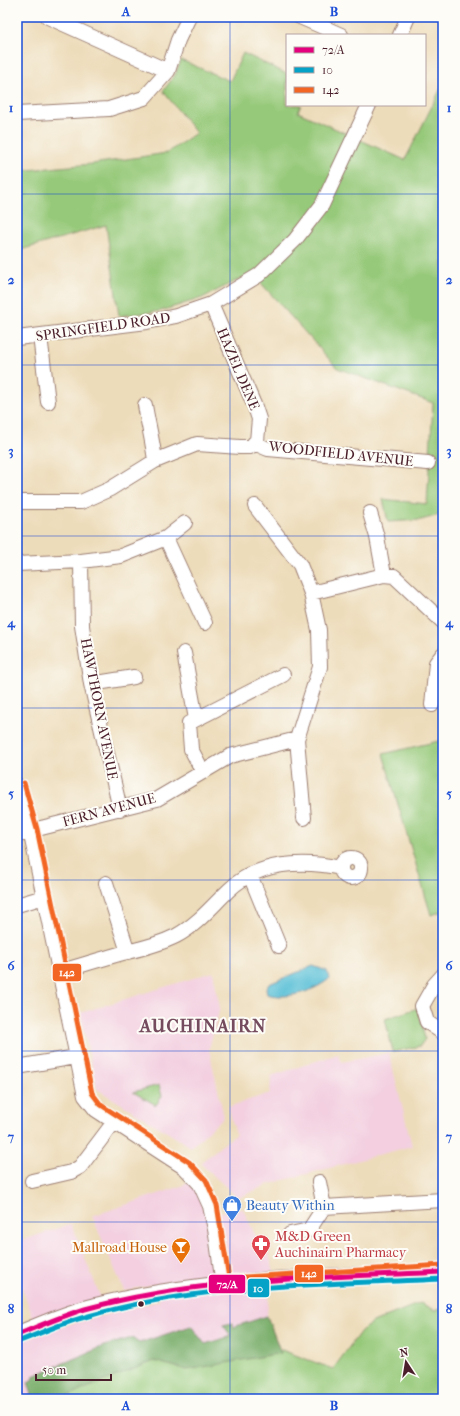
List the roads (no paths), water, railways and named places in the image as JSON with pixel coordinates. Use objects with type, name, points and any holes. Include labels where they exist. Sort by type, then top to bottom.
[{"type":"main road","points":[[17,1335],[92,1307],[135,1297],[223,1285],[443,1272]]},
{"type":"street","points":[[48,17],[65,20],[168,71]]},
{"type":"street","points":[[17,114],[109,109],[126,105],[144,98],[168,71],[178,40],[189,17]]},
{"type":"street","points":[[300,17],[339,34]]},
{"type":"street","points":[[400,34],[408,17]]},
{"type":"street","name":"SPRINGFIELD ROAD","points":[[17,338],[147,322],[176,316],[211,304],[259,275],[295,240],[322,205],[369,106]]},
{"type":"street","name":"HAZEL DENE","points":[[211,304],[259,419],[256,439]]},
{"type":"street","points":[[40,336],[48,402]]},
{"type":"street","points":[[145,405],[148,425],[154,444],[155,461]]},
{"type":"street","name":"WOODFIELD AVENUE","points":[[17,502],[81,502],[110,489],[155,461],[197,444],[250,447],[256,439],[268,449],[428,463]]},
{"type":"street","points":[[255,506],[300,565],[311,594],[319,630],[320,667],[297,739],[304,818]]},
{"type":"street","points":[[370,513],[377,536],[384,575]]},
{"type":"street","points":[[17,564],[81,561],[121,556],[166,538],[185,523]]},
{"type":"street","points":[[166,538],[205,623]]},
{"type":"street","name":"HAWTHORN AVENUE","points":[[81,561],[82,626],[91,684],[120,809]]},
{"type":"street","points":[[311,594],[384,575],[394,576],[443,622]]},
{"type":"street","points":[[184,653],[196,719]]},
{"type":"street","points":[[432,705],[436,663],[443,654]]},
{"type":"street","points":[[202,772],[191,749],[189,723],[283,674]]},
{"type":"street","points":[[91,684],[134,677]]},
{"type":"street","name":"FERN AVENUE","points":[[23,832],[157,799],[230,756],[297,739]]},
{"type":"street","points":[[17,785],[23,832],[44,898],[85,1096],[96,1110],[185,1168],[200,1184],[210,1206],[216,1234],[223,1285]]},
{"type":"street","points":[[59,972],[128,952],[148,948],[176,936],[194,925],[230,889],[250,875],[285,864],[306,862],[341,868]]},
{"type":"street","points":[[250,875],[279,946]]},
{"type":"street","points":[[106,883],[128,952]]},
{"type":"street","points":[[17,905],[44,898]]},
{"type":"street","points":[[443,975],[434,985],[422,1006],[427,1022],[443,1033]]},
{"type":"street","points":[[17,1067],[76,1057]]},
{"type":"street","points":[[32,1181],[71,1172],[80,1166],[114,1122]]},
{"type":"street","points":[[290,1234],[309,1230],[324,1207],[319,1182]]},
{"type":"street","points":[[324,1207],[443,1200]]},
{"type":"water","points":[[313,966],[327,971],[329,979],[315,988],[299,994],[274,996],[267,994],[266,989],[269,984]]},
{"type":"place","name":"Beauty Within","points":[[232,1222]]},
{"type":"place","name":"M&D Green Auchinairn Pharmacy","points":[[261,1261]]},
{"type":"place","name":"Mallroad House","points":[[181,1264]]},
{"type":"district","name":"AUCHINAIRN","points":[[203,1026]]}]
